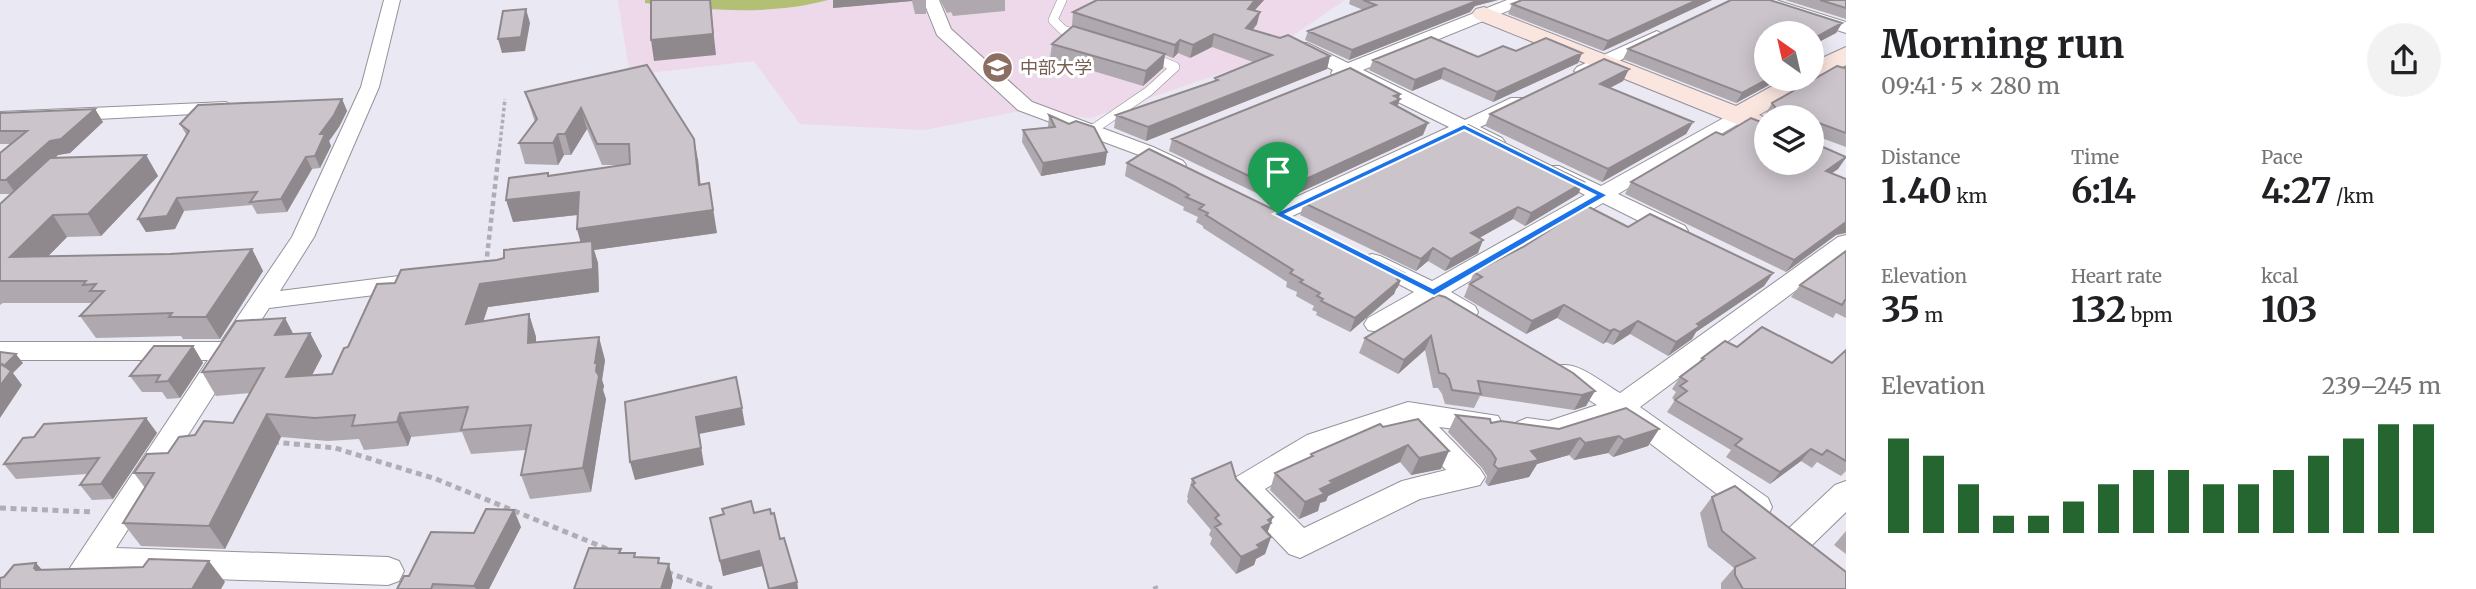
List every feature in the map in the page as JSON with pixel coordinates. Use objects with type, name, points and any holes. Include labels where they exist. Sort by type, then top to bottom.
[{"type":"street","points":[[72,589],[303,237],[370,88],[392,0]]},
{"type":"street","points":[[931,0],[943,30],[1025,106],[1146,151],[1194,174]]},
{"type":"street","points":[[1322,80],[1348,70],[1475,7],[1521,0]]},
{"type":"street","points":[[1760,0],[1846,28]]},
{"type":"street","points":[[1475,7],[1754,123]]},
{"type":"street","points":[[1564,80],[1672,28]]},
{"type":"street","points":[[1294,43],[1510,149]]},
{"type":"street","points":[[1824,67],[1846,55]]},
{"type":"street","points":[[1377,324],[1783,91]]},
{"type":"street","points":[[1278,214],[1539,92]]},
{"type":"street","points":[[336,103],[363,102]]},
{"type":"street","points":[[0,118],[252,107]]},
{"type":"street","points":[[1146,151],[1171,141]]},
{"type":"street","points":[[1534,161],[1701,243]]},
{"type":"street","points":[[1254,203],[1302,226]]},
{"type":"street","points":[[1408,412],[1470,477],[1413,489],[1300,545],[1244,487],[1317,443],[1408,412],[1550,432],[1621,407],[1846,243]]},
{"type":"street","points":[[1350,250],[1434,292],[1492,328]]},
{"type":"street","points":[[1762,273],[1787,285]]},
{"type":"street","points":[[262,300],[433,279]]},
{"type":"street","points":[[0,351],[229,351]]},
{"type":"street","points":[[1539,357],[1621,407],[1809,546],[1846,493]]},
{"type":"street","points":[[91,561],[388,571]]},
{"type":"lane","points":[[1062,0],[1053,20],[1063,30],[1087,38]]},
{"type":"lane","points":[[1092,130],[1149,91],[1175,67],[1137,53]]},
{"type":"path","points":[[486,273],[505,99]]},
{"type":"path","points":[[269,442],[335,448],[436,479],[622,554]]},
{"type":"path","points":[[0,509],[122,513]]},
{"type":"path","points":[[592,556],[597,545]]},
{"type":"path","points":[[661,569],[712,589]]},
{"type":"shaded area","name":"中部大学","points":[[618,0],[1345,0],[1254,62],[1091,118],[1021,111],[924,130],[800,124],[754,61],[630,75]]},
{"type":"green space","points":[[645,0],[828,0],[783,8],[737,10],[645,3]]},
{"type":"building","points":[[651,0],[710,0],[713,34],[651,40]]},
{"type":"building","points":[[1097,0],[1255,0],[1248,9],[1260,12],[1246,28],[1280,38],[1288,35],[1330,56],[1148,127],[1116,115],[1218,80],[1215,78],[1272,55],[1214,34],[1193,45],[1180,40],[1175,45],[1073,12]]},
{"type":"building","points":[[1363,0],[1476,0],[1352,50],[1308,31],[1376,5]]},
{"type":"building","points":[[1522,0],[1697,0],[1608,41],[1512,4]]},
{"type":"building","points":[[1731,0],[1770,0],[1842,23],[1824,33],[1824,21],[1754,21],[1754,87],[1742,93],[1628,49]]},
{"type":"building","points":[[1820,0],[1846,0],[1846,8]]},
{"type":"building","points":[[526,9],[521,37],[498,39],[503,11]]},
{"type":"building","points":[[1073,26],[1165,54],[1146,71],[1052,44]]},
{"type":"building","points":[[1431,37],[1478,57],[1503,46],[1516,51],[1546,38],[1582,53],[1497,92],[1444,68],[1415,80],[1373,60]]},
{"type":"building","points":[[1604,59],[1629,69],[1600,84],[1693,122],[1608,169],[1490,114]]},
{"type":"building","points":[[647,65],[694,139],[699,185],[709,183],[713,210],[577,229],[579,192],[506,200],[509,178],[548,173],[548,176],[630,164],[629,144],[597,144],[581,108],[565,134],[558,134],[553,143],[519,143],[537,119],[525,92]]},
{"type":"building","points":[[1837,66],[1846,67],[1846,133],[1824,125],[1824,105],[1772,103],[1793,91],[1824,91],[1824,73]]},
{"type":"building","points":[[1350,68],[1400,94],[1394,96],[1400,99],[1391,103],[1428,123],[1280,191],[1172,139]]},
{"type":"building","points":[[342,99],[320,134],[325,134],[315,156],[306,157],[281,199],[250,202],[257,192],[177,198],[167,216],[138,219],[189,131],[180,124],[198,105]]},
{"type":"building","points":[[95,109],[61,139],[50,141],[6,180],[0,180],[0,153],[27,131],[0,131],[0,113]]},
{"type":"building","points":[[1049,115],[1069,124],[1076,121],[1094,127],[1107,152],[1043,163],[1023,130],[1055,127]]},
{"type":"building","points":[[1751,118],[1754,119],[1754,175],[1824,175],[1824,147],[1846,157],[1826,171],[1846,179],[1846,222],[1794,260],[1631,182],[1716,132],[1723,135]]},
{"type":"building","points":[[1468,125],[1584,182],[1531,213],[1518,207],[1471,233],[1483,240],[1451,259],[1433,248],[1421,259],[1304,203]]},
{"type":"building","points":[[1149,149],[1404,273],[1397,279],[1399,281],[1355,318],[1321,301],[1323,299],[1317,296],[1320,293],[1300,282],[1303,280],[1290,273],[1293,270],[1206,215],[1208,213],[1199,209],[1204,205],[1186,197],[1189,195],[1174,186],[1127,163]]},
{"type":"building","points":[[146,155],[88,214],[53,215],[10,257],[170,254],[252,249],[206,317],[169,317],[172,313],[80,316],[104,291],[90,291],[96,284],[83,285],[86,281],[0,281],[0,204],[50,158]]},
{"type":"building","points":[[1587,206],[1628,227],[1650,214],[1773,273],[1697,324],[1700,326],[1676,342],[1638,321],[1620,332],[1614,329],[1610,331],[1564,305],[1532,321],[1470,284],[1482,277],[1474,272],[1523,247]]},
{"type":"building","points":[[592,241],[593,269],[480,284],[466,324],[529,314],[528,343],[599,337],[595,363],[599,376],[583,468],[521,475],[531,425],[461,430],[468,407],[400,413],[397,422],[352,426],[355,415],[315,418],[267,414],[209,526],[123,523],[154,473],[134,473],[147,454],[168,453],[179,437],[195,435],[204,421],[233,423],[264,368],[202,372],[236,321],[285,318],[275,335],[310,333],[286,377],[332,374],[344,348],[348,347],[377,284],[395,283],[401,270],[497,260],[504,258],[504,250]]},
{"type":"building","points":[[1846,251],[1846,300],[1842,305],[1800,285]]},
{"type":"building","points":[[1438,295],[1573,373],[1595,391],[1582,395],[1478,381],[1481,394],[1452,390],[1449,379],[1445,374],[1439,373],[1431,336],[1404,360],[1365,338]]},
{"type":"building","points":[[1762,327],[1832,363],[1846,350],[1846,461],[1827,450],[1822,455],[1811,449],[1780,472],[1735,445],[1742,439],[1675,400],[1687,391],[1680,386],[1687,381],[1680,377],[1704,359],[1702,358],[1725,341],[1737,347]]},
{"type":"building","points":[[154,346],[193,346],[168,381],[156,382],[160,375],[130,376]]},
{"type":"building","points":[[0,352],[16,354],[4,366],[0,366]]},
{"type":"building","points":[[2,364],[11,371],[0,386],[0,366]]},
{"type":"building","points":[[736,377],[742,408],[696,417],[701,448],[630,462],[625,402]]},
{"type":"building","points":[[1626,408],[1659,429],[1624,440],[1619,436],[1585,443],[1580,438],[1531,451],[1539,460],[1498,469],[1494,465],[1496,459],[1491,451],[1456,415],[1490,419],[1491,423],[1501,421],[1559,429]]},
{"type":"building","points":[[146,418],[101,484],[80,485],[99,458],[4,464],[23,438],[34,437],[44,424]]},
{"type":"building","points":[[1418,419],[1449,451],[1419,458],[1408,445],[1330,481],[1333,483],[1320,489],[1324,494],[1305,502],[1275,473],[1380,424],[1383,427]]},
{"type":"building","points":[[1231,462],[1236,479],[1273,517],[1268,520],[1271,523],[1262,527],[1271,537],[1257,545],[1260,548],[1241,557],[1215,527],[1221,524],[1215,518],[1219,515],[1192,485],[1195,483],[1192,479]]},
{"type":"building","points":[[1735,486],[1846,572],[1846,589],[1743,589],[1735,575],[1735,567],[1755,558],[1722,531],[1712,497]]},
{"type":"building","points":[[751,501],[754,513],[770,509],[771,514],[774,513],[780,539],[784,538],[797,582],[769,589],[759,551],[720,561],[710,518],[724,514],[722,509]]},
{"type":"building","points":[[486,509],[514,510],[474,586],[433,584],[431,589],[397,589],[404,576],[409,576],[431,532],[474,533]]},
{"type":"building","points":[[589,548],[621,549],[619,553],[635,553],[634,557],[659,558],[658,563],[669,564],[661,589],[574,589]]},
{"type":"building","points":[[149,559],[209,561],[192,589],[0,589],[0,578],[14,565],[36,563],[36,570],[143,567]]},
{"type":"place","name":"中部大学","points":[[997,68]]},
{"type":"route","points":[[1464,127],[1603,195],[1434,292],[1278,214],[1464,127]]}]
